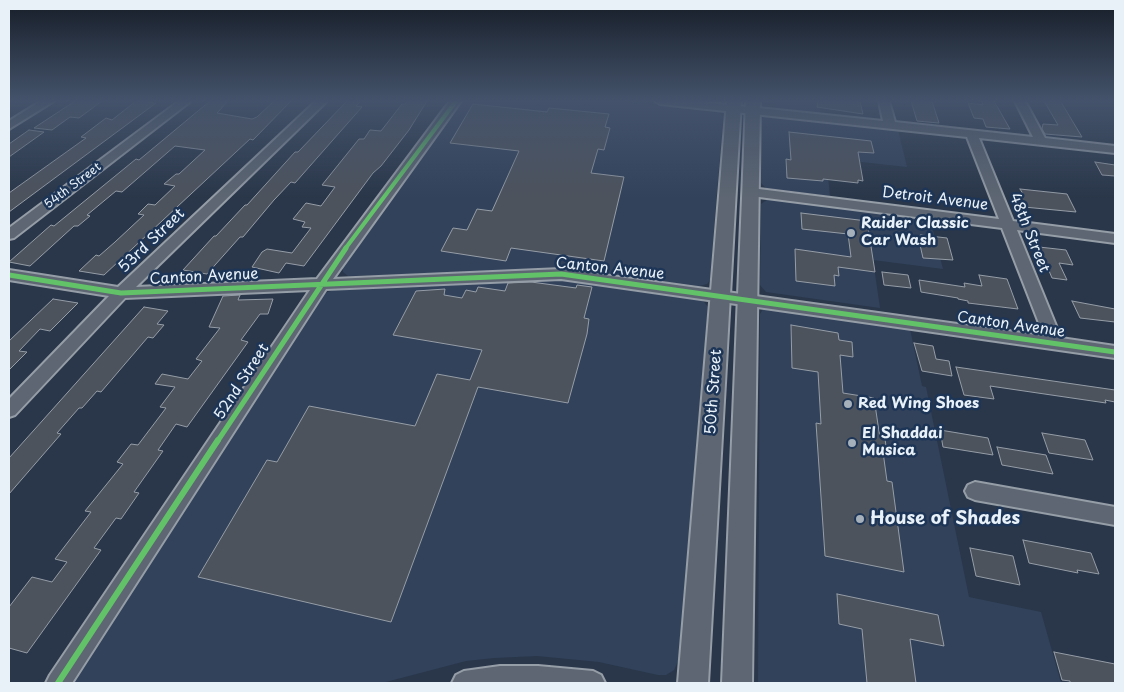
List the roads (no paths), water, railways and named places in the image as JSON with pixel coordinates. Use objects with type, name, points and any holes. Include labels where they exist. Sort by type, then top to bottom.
[{"type":"main road","name":"50th Street","points":[[693,683],[721,295],[740,133]]},
{"type":"main road","name":"50th Street","points":[[736,683],[751,192],[746,133]]},
{"type":"street","name":"54th Street","points":[[9,235],[143,133]]},
{"type":"street","name":"53rd Street","points":[[9,410],[121,293],[288,133]]},
{"type":"street","name":"52nd Street","points":[[58,683],[321,284],[432,133]]},
{"type":"street","points":[[965,133],[1115,149]]},
{"type":"street","points":[[1037,133],[1041,142]]},
{"type":"street","name":"48th Street","points":[[972,134],[1055,344]]},
{"type":"street","name":"Detroit Avenue","points":[[751,192],[1115,238]]},
{"type":"street","name":"Canton Avenue","points":[[9,276],[121,293],[561,274],[748,298],[1115,352]]},
{"type":"street","points":[[975,491],[1115,516]]},
{"type":"street","points":[[464,683],[500,678],[538,678],[593,683]]},
{"type":"place","name":"Raider Classic Car Wash","points":[[851,233]]},
{"type":"place","name":"Red Wing Shoes","points":[[848,404]]},
{"type":"place","name":"El Shaddai Musica","points":[[852,443]]},
{"type":"place","name":"House of Shades","points":[[860,519]]}]
